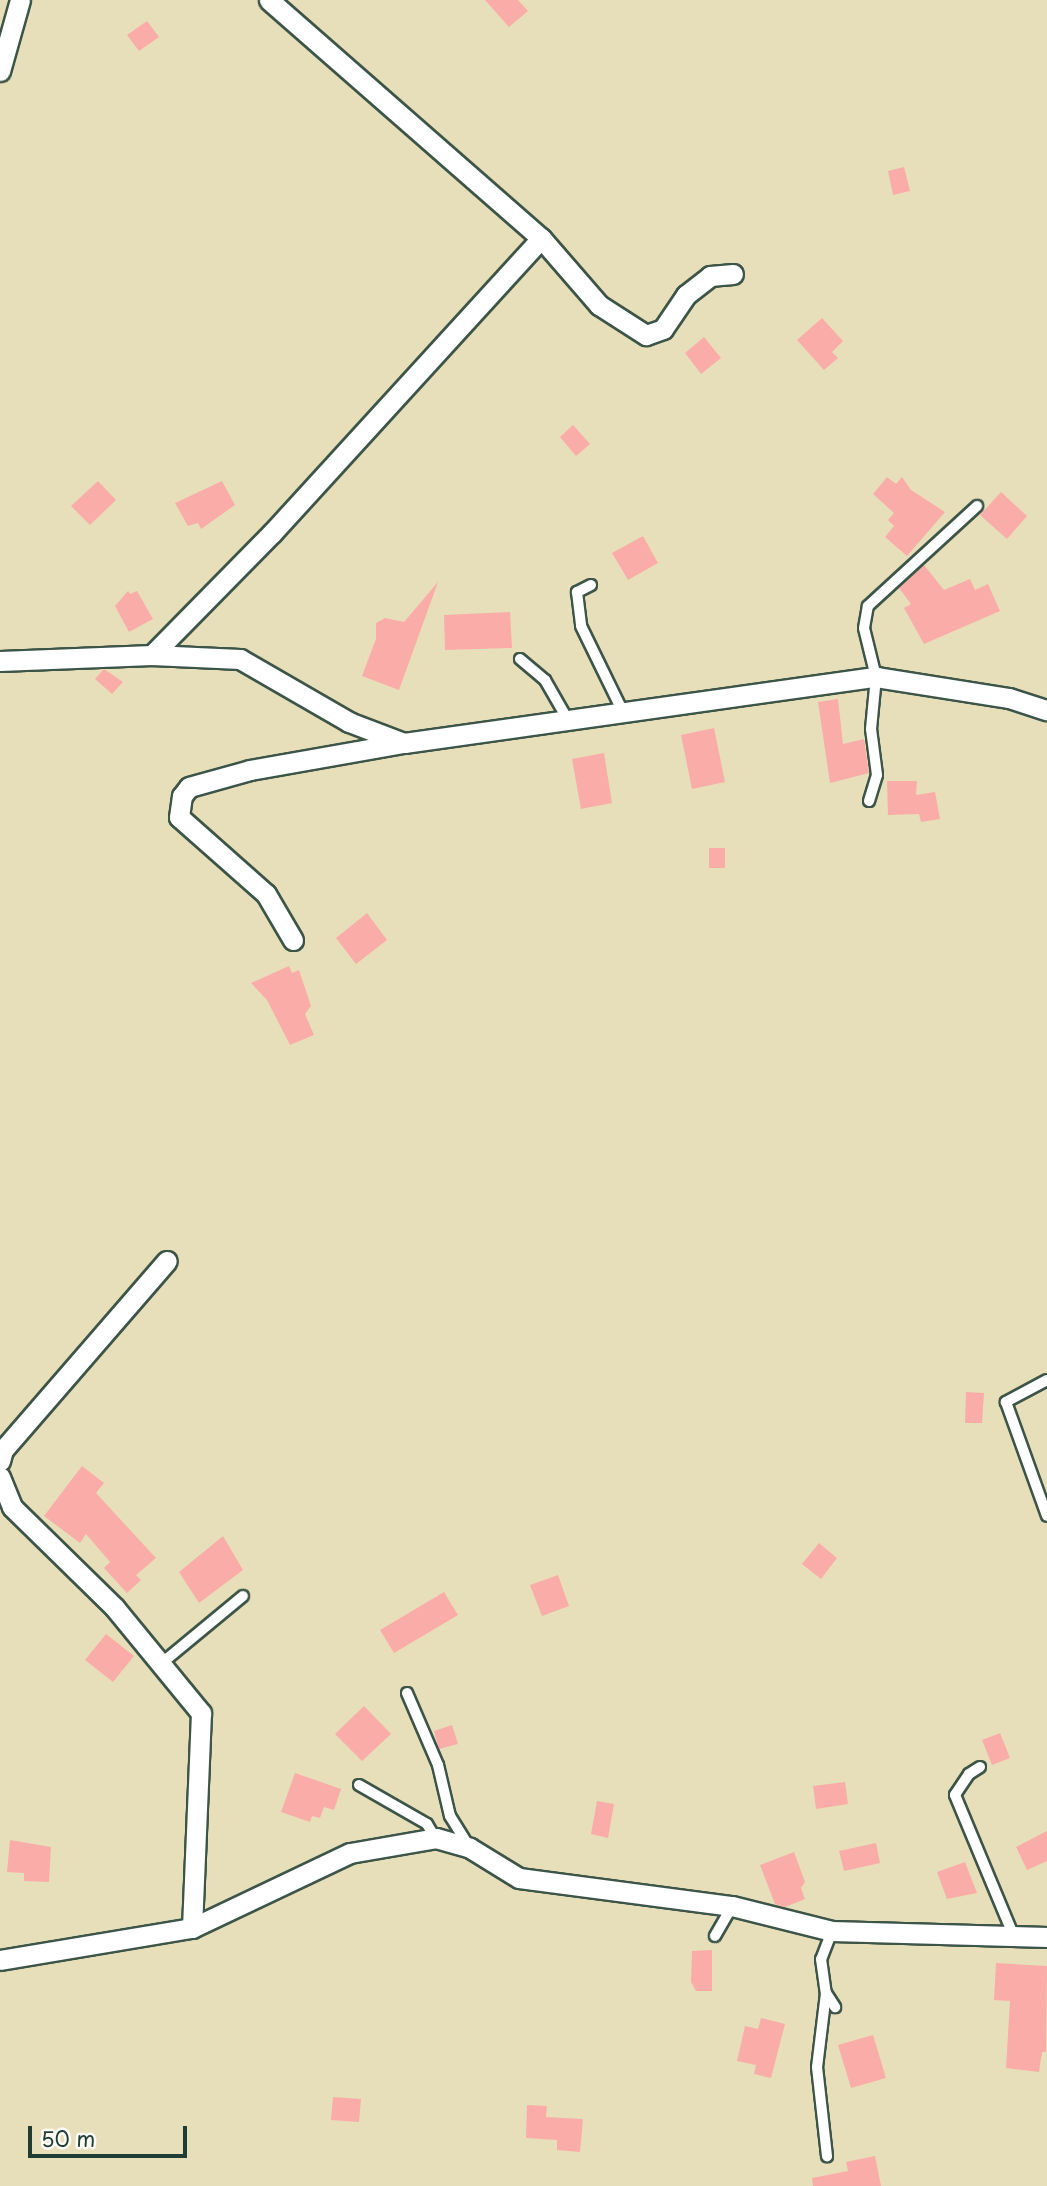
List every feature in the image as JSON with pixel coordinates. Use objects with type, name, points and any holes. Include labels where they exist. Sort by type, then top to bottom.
[{"type":"street","points":[[0,71],[20,0]]},
{"type":"street","points":[[269,0],[541,238],[599,305],[646,335],[663,329],[686,295],[710,276],[733,274]]},
{"type":"street","points":[[152,655],[272,533],[541,238]]},
{"type":"street","points":[[0,661],[152,655],[240,659],[349,722],[404,743]]},
{"type":"street","points":[[293,940],[266,894],[178,817],[182,796],[189,787],[250,771],[404,743],[876,677],[1009,698],[1047,710]]},
{"type":"street","points":[[0,1461],[3,1450],[167,1261]]},
{"type":"street","points":[[0,1477],[12,1507],[115,1608],[201,1713],[192,1928]]},
{"type":"street","points":[[0,1960],[192,1928],[350,1853],[436,1838],[470,1848],[519,1878],[732,1906],[832,1931],[1047,1937]]},
{"type":"lane","points":[[869,802],[877,775],[871,729],[876,677],[864,628],[868,606],[977,506]]},
{"type":"lane","points":[[591,584],[577,592],[581,626],[624,713]]},
{"type":"lane","points":[[520,659],[545,680],[568,720]]},
{"type":"lane","points":[[1047,1380],[1006,1402],[1047,1516]]},
{"type":"lane","points":[[162,1663],[243,1596]]},
{"type":"lane","points":[[407,1693],[438,1765],[450,1816],[470,1848]]},
{"type":"lane","points":[[980,1767],[969,1774],[955,1795],[1014,1937]]},
{"type":"lane","points":[[359,1785],[427,1824],[436,1838]]},
{"type":"lane","points":[[715,1936],[732,1906]]},
{"type":"lane","points":[[827,2156],[817,2067],[826,1993],[821,1959],[832,1931]]},
{"type":"lane","points":[[826,1993],[835,2007]]},
{"type":"building","points":[[485,0],[518,0],[528,11],[509,27]]},
{"type":"building","points":[[147,21],[159,37],[139,51],[127,35]]},
{"type":"building","points":[[904,167],[910,191],[893,195],[888,171]]},
{"type":"building","points":[[822,318],[843,341],[832,352],[838,358],[824,370],[797,340]]},
{"type":"building","points":[[704,337],[721,358],[701,374],[685,353]]},
{"type":"building","points":[[573,425],[590,444],[576,456],[560,437]]},
{"type":"building","points":[[887,477],[896,484],[902,477],[911,490],[945,512],[907,556],[885,537],[894,526],[888,520],[894,513],[873,494]]},
{"type":"building","points":[[98,481],[116,500],[90,525],[71,506]]},
{"type":"building","points":[[222,481],[235,505],[201,529],[198,523],[188,526],[175,503]]},
{"type":"building","points":[[1001,492],[1027,516],[1007,539],[980,515]]},
{"type":"building","points":[[643,536],[658,563],[628,580],[612,553]]},
{"type":"building","points":[[924,565],[944,590],[970,579],[975,590],[988,584],[1000,611],[924,644],[904,608],[911,604],[899,588]]},
{"type":"building","points":[[438,582],[399,690],[362,676],[376,639],[376,623],[385,618],[404,622]]},
{"type":"building","points":[[128,591],[130,594],[137,591],[153,619],[129,632],[115,606]]},
{"type":"building","points":[[510,612],[512,648],[445,650],[444,615]]},
{"type":"building","points":[[104,669],[123,682],[112,694],[95,679]]},
{"type":"building","points":[[838,699],[843,744],[864,739],[869,773],[830,783],[818,702]]},
{"type":"building","points":[[714,728],[725,782],[692,789],[681,735]]},
{"type":"building","points":[[604,753],[612,803],[581,809],[572,759]]},
{"type":"building","points":[[887,781],[917,781],[916,795],[935,792],[940,819],[921,822],[919,814],[888,815]]},
{"type":"building","points":[[709,848],[725,848],[725,868],[709,868]]},
{"type":"building","points":[[367,913],[387,940],[356,964],[336,938]]},
{"type":"building","points":[[289,966],[292,973],[299,970],[311,1006],[305,1014],[314,1035],[290,1045],[267,1000],[251,983]]},
{"type":"building","points":[[966,1392],[984,1393],[982,1423],[965,1423]]},
{"type":"building","points":[[82,1466],[104,1483],[96,1493],[156,1558],[136,1575],[141,1580],[127,1593],[104,1568],[110,1562],[86,1534],[80,1543],[44,1516]]},
{"type":"building","points":[[223,1536],[243,1570],[199,1603],[179,1572]]},
{"type":"building","points":[[819,1543],[837,1558],[821,1579],[802,1564]]},
{"type":"building","points":[[558,1575],[569,1606],[542,1616],[530,1585]]},
{"type":"building","points":[[444,1592],[458,1615],[394,1653],[380,1630]]},
{"type":"building","points":[[106,1634],[134,1656],[113,1682],[85,1660]]},
{"type":"building","points":[[364,1706],[391,1734],[362,1761],[335,1734]]},
{"type":"building","points":[[452,1725],[458,1744],[439,1749],[434,1731]]},
{"type":"building","points":[[1000,1733],[1010,1758],[992,1765],[982,1740]]},
{"type":"building","points":[[295,1773],[341,1789],[334,1810],[324,1807],[320,1818],[312,1816],[310,1822],[281,1812]]},
{"type":"building","points":[[845,1782],[848,1804],[816,1809],[813,1786]]},
{"type":"building","points":[[597,1801],[614,1804],[608,1838],[591,1834]]},
{"type":"building","points":[[1047,1831],[1047,1861],[1027,1870],[1016,1847]]},
{"type":"building","points":[[10,1840],[51,1847],[49,1882],[24,1881],[24,1873],[7,1872]]},
{"type":"building","points":[[876,1843],[880,1863],[844,1871],[839,1851]]},
{"type":"building","points":[[794,1852],[805,1882],[801,1888],[805,1899],[785,1907],[775,1904],[760,1865]]},
{"type":"building","points":[[965,1862],[977,1893],[947,1899],[937,1872]]},
{"type":"building","points":[[712,1950],[712,1991],[696,1991],[691,1982],[692,1951]]},
{"type":"building","points":[[996,1963],[1047,1966],[1046,2052],[1042,2052],[1039,2072],[1006,2068],[1010,2001],[994,2000]]},
{"type":"building","points":[[761,2018],[785,2024],[771,2078],[754,2074],[756,2065],[737,2061],[745,2026],[758,2029]]},
{"type":"building","points":[[873,2035],[886,2078],[851,2088],[838,2045]]},
{"type":"building","points":[[333,2097],[361,2099],[359,2122],[331,2120]]},
{"type":"building","points":[[527,2105],[547,2106],[546,2117],[583,2119],[580,2152],[557,2150],[557,2140],[526,2138]]},
{"type":"building","points":[[875,2156],[881,2186],[813,2186],[812,2178],[848,2171],[846,2162]]}]
